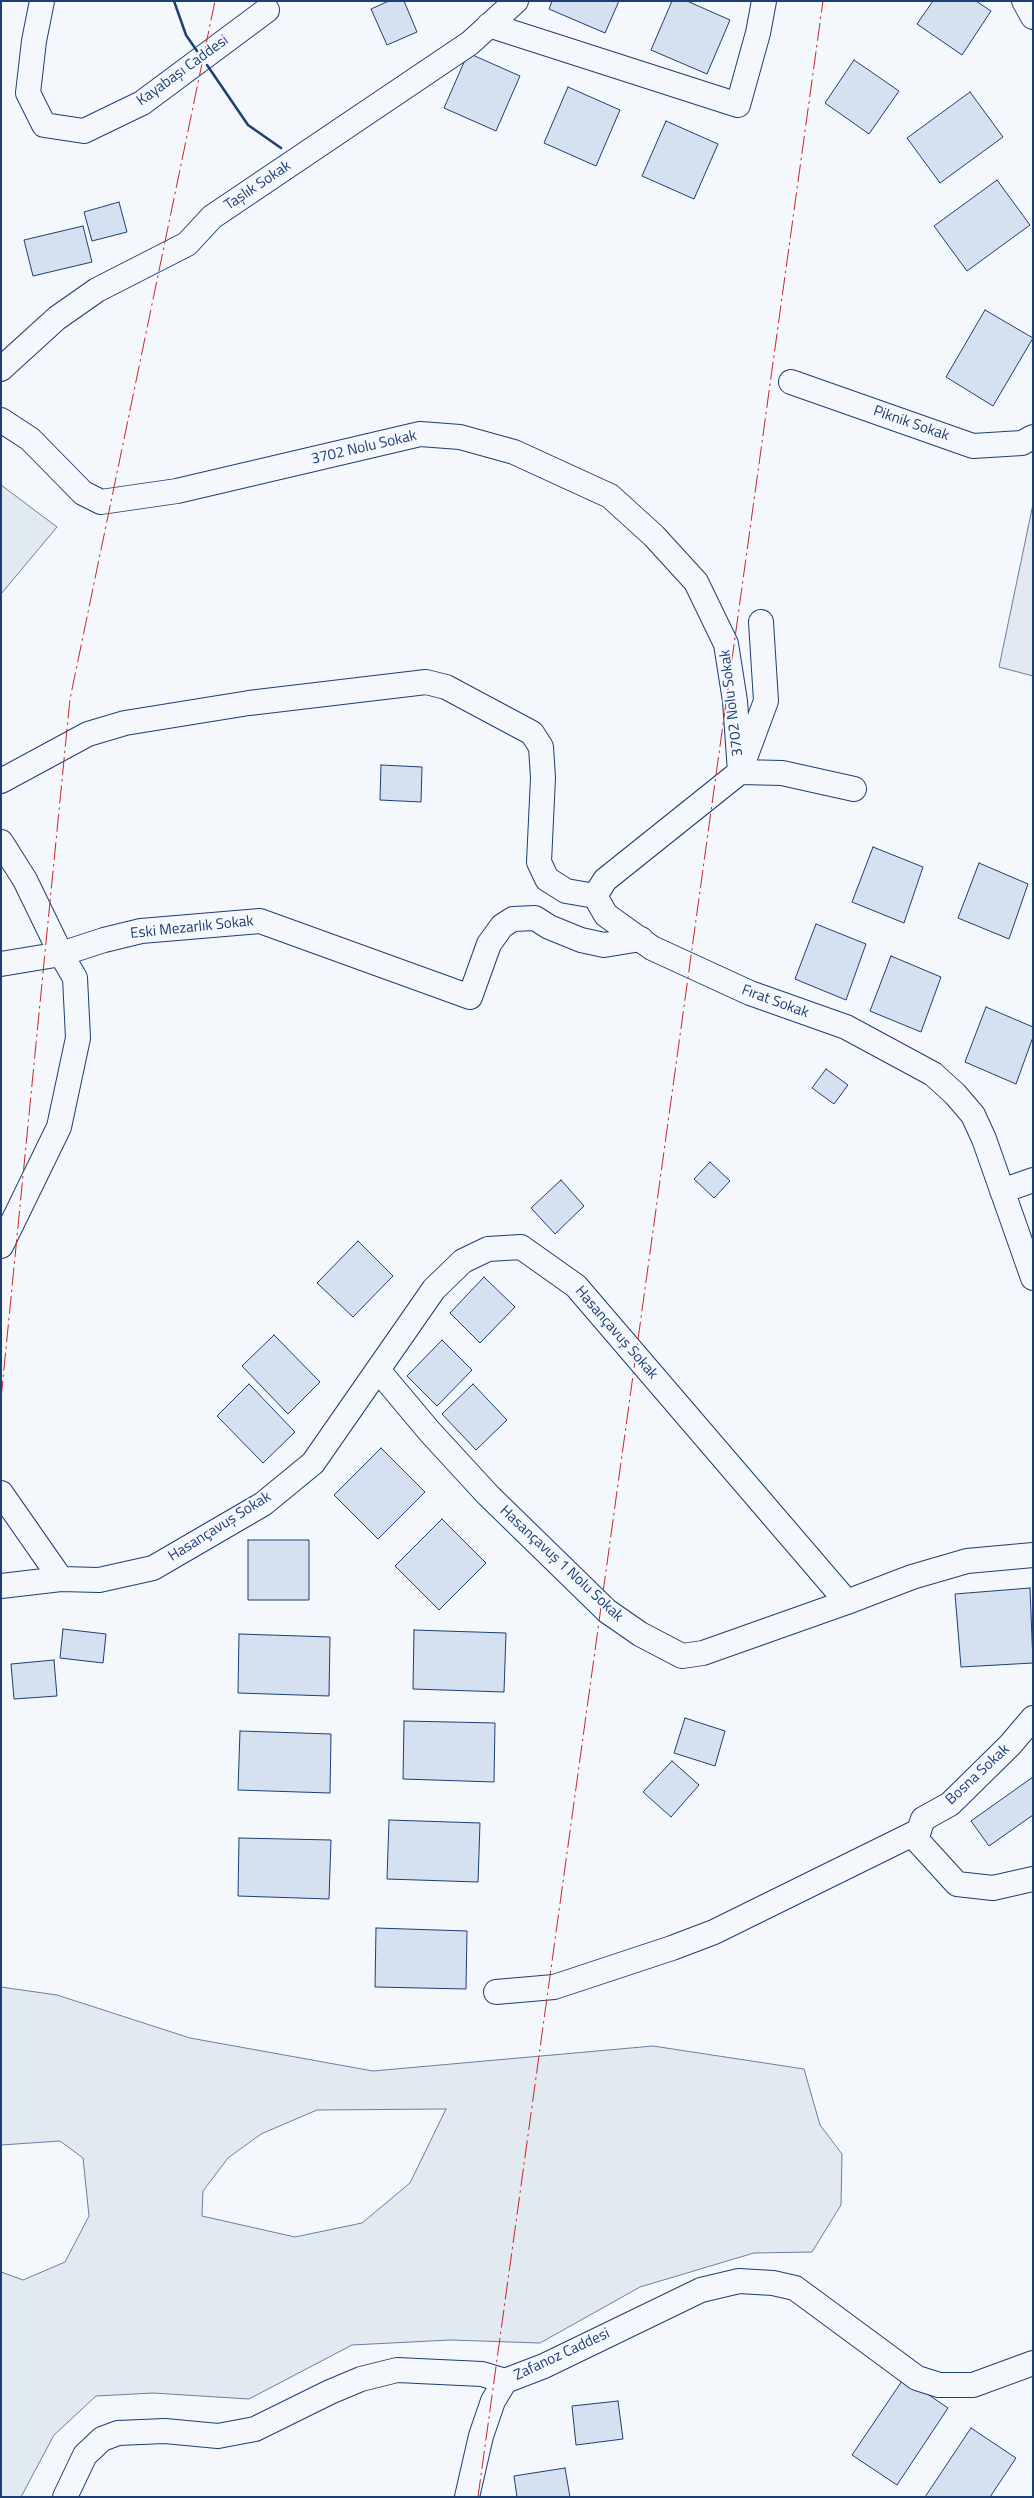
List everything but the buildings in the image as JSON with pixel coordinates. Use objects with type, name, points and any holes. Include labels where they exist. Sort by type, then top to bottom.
[{"type":"street","name":"Kayabaşı Caddesi","points":[[42,1],[34,41],[28,93],[44,125],[84,131],[142,103],[268,10]]},
{"type":"street","name":"Taşlık Sokak","points":[[1,369],[57,318],[97,290],[187,244],[212,217],[470,43],[516,1]]},
{"type":"street","points":[[489,25],[738,105],[758,34],[764,1]]},
{"type":"street","points":[[1024,1],[1033,16]]},
{"type":"street","name":"Piknik Sokak","points":[[791,382],[973,446],[1022,443],[1033,437]]},
{"type":"street","name":"3702 Nolu Sokak","points":[[1,420],[30,439],[83,493],[102,502],[177,491],[420,434],[460,437],[514,452],[610,496],[654,536],[696,582],[726,644],[735,701],[740,772]]},
{"type":"street","name":"3702 Nolu Sokak","points":[[740,772],[766,701],[761,622]]},
{"type":"street","points":[[1,781],[88,734],[125,723],[249,703],[426,682],[446,687],[532,733],[541,747],[543,778],[539,862],[547,879],[566,891],[595,896],[605,880],[740,772]]},
{"type":"street","name":"3702 Nolu Sokak","points":[[740,772],[782,773],[854,789]]},
{"type":"street","points":[[1,842],[26,880],[61,954],[75,978],[78,1038],[59,1127],[1,1246]]},
{"type":"street","name":"Fırat Sokak","points":[[595,896],[606,915],[652,948],[750,994],[846,1027],[933,1074],[955,1094],[973,1115],[984,1139],[1033,1278]]},
{"type":"street","name":"Eski Mezarlık Sokak","points":[[1,964],[61,954],[104,940],[141,931],[260,921],[470,997],[489,944],[502,926],[513,919],[535,918],[549,927],[580,940],[604,945],[641,939]]},
{"type":"street","points":[[1002,1191],[1033,1180]]},
{"type":"street","name":"Hasançavuş Sokak","points":[[1,1586],[61,1579],[99,1580],[153,1568],[263,1504],[314,1463],[434,1289],[463,1261],[488,1248],[522,1247],[576,1286],[847,1602]]},
{"type":"street","name":"Hasançavuş 1 Nolu Sokak","points":[[378,1370],[430,1432],[488,1495],[608,1611],[640,1634],[682,1656],[703,1653],[847,1602]]},
{"type":"street","points":[[1,1493],[61,1579]]},
{"type":"street","points":[[847,1602],[912,1577],[967,1561],[1033,1555]]},
{"type":"street","name":"Bosna Sokak","points":[[920,1831],[923,1819],[950,1804],[1010,1745],[1033,1718]]},
{"type":"street","points":[[920,1831],[916,1839],[957,1884],[993,1888],[1033,1879]]},
{"type":"street","points":[[496,1992],[554,1987],[672,1948],[714,1932],[920,1831]]},
{"type":"street","name":"Zafanoz Caddesi","points":[[65,2497],[85,2455],[102,2439],[118,2433],[165,2431],[218,2436],[254,2429],[330,2392],[361,2380],[397,2370],[482,2374],[505,2381],[544,2366],[701,2290],[740,2281],[773,2283],[794,2288],[917,2378],[939,2385],[973,2385],[1033,2363]]},
{"type":"street","points":[[467,2497],[481,2436],[493,2401],[505,2381]]},
{"type":"shaded area","points":[[1,485],[57,527],[1,594]]},
{"type":"shaded area","points":[[1033,504],[1033,676],[999,667]]},
{"type":"shaded area","points":[[1,1987],[57,1995],[190,2038],[373,2071],[653,2046],[804,2069],[820,2125],[842,2154],[841,2205],[812,2252],[754,2253],[640,2287],[540,2343],[450,2340],[352,2345],[249,2399],[153,2393],[96,2396],[54,2435],[21,2497],[1,2497],[1,2272],[23,2280],[65,2262],[89,2216],[83,2158],[60,2141],[1,2145]],"holes":[[[446,2109],[410,2183],[362,2223],[295,2237],[202,2216],[203,2191],[228,2158],[261,2134],[317,2110]]]},
{"type":"wall","points":[[174,1],[186,35],[197,51]]},
{"type":"wall","points":[[207,65],[248,125],[281,148]]},
{"type":"power","points":[[1,1399],[70,699],[215,1]]},
{"type":"power","points":[[478,2497],[823,1]]}]
